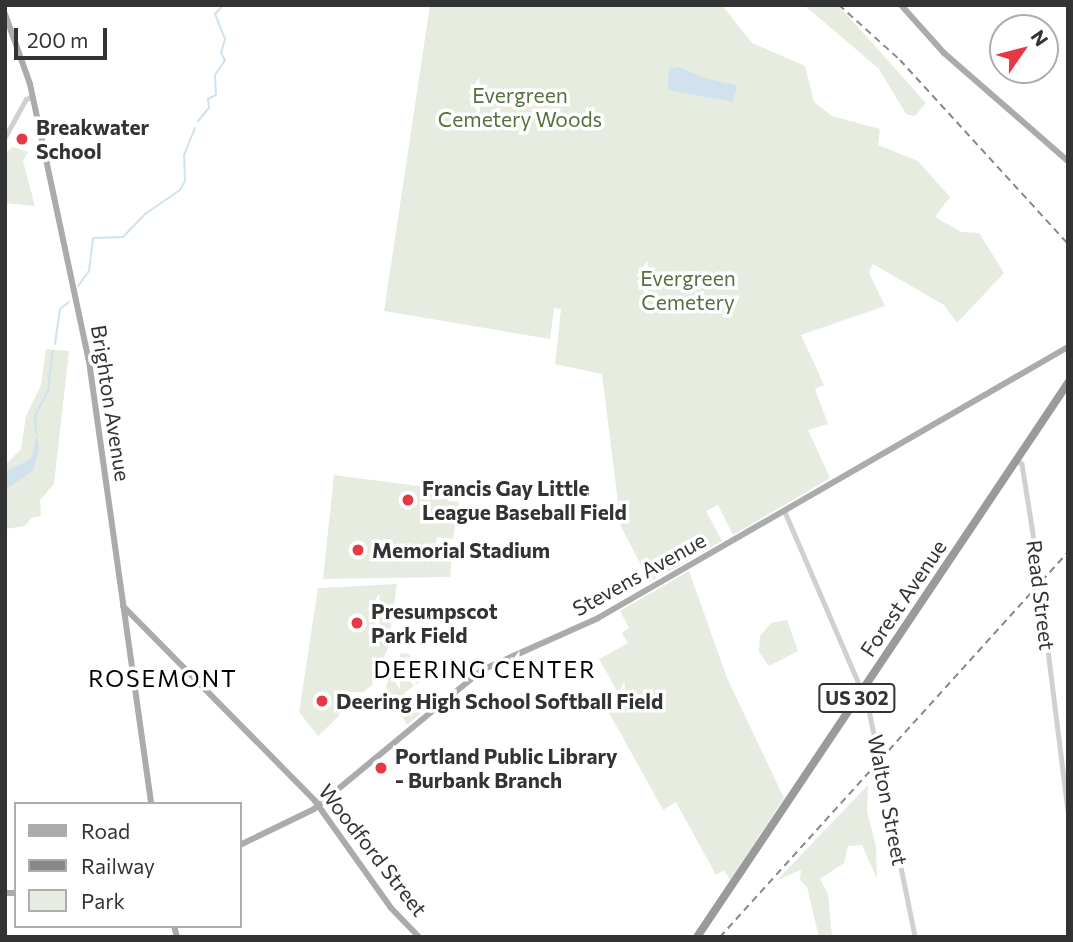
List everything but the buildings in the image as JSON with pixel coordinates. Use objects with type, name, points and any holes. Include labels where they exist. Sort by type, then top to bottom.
[{"type":"highway","name":"Forest Avenue","points":[[697,937],[1019,462],[1068,383]]},
{"type":"main road","points":[[901,5],[946,54],[1068,161]]},
{"type":"main road","name":"Brighton Avenue","points":[[5,14],[32,97],[89,361],[151,802]]},
{"type":"main road","name":"Stevens Avenue","points":[[242,844],[318,805],[485,669],[598,618],[1068,347]]},
{"type":"main road","name":"Woodford Street","points":[[123,606],[318,805],[391,908],[419,937]]},
{"type":"street","points":[[5,137],[26,99],[32,97]]},
{"type":"street","name":"Read Street","points":[[1019,462],[1068,810]]},
{"type":"street","name":"Walton Street","points":[[785,512],[862,690],[915,937]]},
{"type":"green space","points":[[430,5],[722,5],[752,43],[805,66],[814,102],[832,116],[880,129],[878,145],[918,161],[950,197],[935,217],[961,232],[979,233],[1004,273],[957,323],[944,305],[873,264],[869,273],[885,306],[801,335],[824,385],[815,389],[828,424],[808,430],[830,478],[733,535],[718,505],[706,511],[722,541],[650,582],[621,527],[602,374],[555,364],[561,309],[554,308],[550,339],[384,311]]},
{"type":"green space","points":[[804,5],[837,5],[848,16],[926,103],[915,116],[906,114],[879,69]]},
{"type":"green space","points":[[13,147],[28,152],[23,161],[35,206],[5,203],[5,153]]},
{"type":"green space","points":[[46,349],[69,351],[54,484],[40,500],[41,516],[31,518],[25,526],[5,529],[5,465],[21,449],[26,416],[41,385]]},
{"type":"green space","points":[[334,475],[449,490],[448,501],[459,502],[453,539],[437,537],[434,555],[452,557],[450,577],[323,579]]},
{"type":"green space","points":[[689,571],[727,678],[784,798],[730,880],[724,870],[716,875],[676,802],[663,810],[601,698],[616,689],[599,659],[628,643],[622,633],[629,628],[620,611]]},
{"type":"green space","points":[[397,584],[388,648],[372,685],[363,692],[342,692],[339,716],[318,736],[299,712],[318,588]]},
{"type":"green space","points":[[787,620],[798,651],[769,666],[759,652],[760,636],[771,623]]},
{"type":"green space","points":[[398,653],[409,654],[421,670],[437,669],[404,693],[422,712],[407,725],[386,687]]},
{"type":"green space","points":[[868,785],[867,812],[876,846],[877,879],[862,845],[848,846],[844,863],[820,879],[828,894],[832,937],[819,937],[807,887],[800,880],[801,870],[777,880]]},
{"type":"water","points":[[679,67],[704,78],[737,85],[733,102],[668,90],[669,69]]},
{"type":"water","points":[[37,434],[39,449],[33,471],[5,490],[5,472],[31,459]]},
{"type":"waterway","points":[[198,121],[209,108],[208,99],[216,95],[215,75],[225,60],[221,53],[225,39],[215,14],[223,5]]},
{"type":"waterway","points":[[78,286],[89,271],[93,238],[123,237],[145,214],[180,190],[185,181],[184,155],[195,128]]},
{"type":"waterway","points":[[55,344],[60,309],[69,302]]},
{"type":"waterway","points":[[36,433],[35,416],[48,390],[53,351]]},
{"type":"railway","points":[[839,5],[900,60],[1068,244]]},
{"type":"railway","points":[[720,937],[1068,552]]},
{"type":"place","name":"Breakwater School","points":[[22,139]]},
{"type":"place","name":"Francis Gay Little League Baseball Field","points":[[408,500]]},
{"type":"place","name":"Memorial Stadium","points":[[358,550]]},
{"type":"place","name":"Presumpscot Park Field","points":[[357,623]]},
{"type":"place","name":"Deering High School Softball Field","points":[[322,701]]},
{"type":"place","name":"Portland Public Library - Burbank Branch","points":[[381,768]]},
{"type":"district","name":"DEERING CENTER","points":[[485,669]]},
{"type":"district","name":"ROSEMONT","points":[[163,678]]},
{"type":"park label","name":"Evergreen Cemetery Woods","points":[[520,107]]},
{"type":"park label","name":"Evergreen Cemetery","points":[[688,290]]}]
